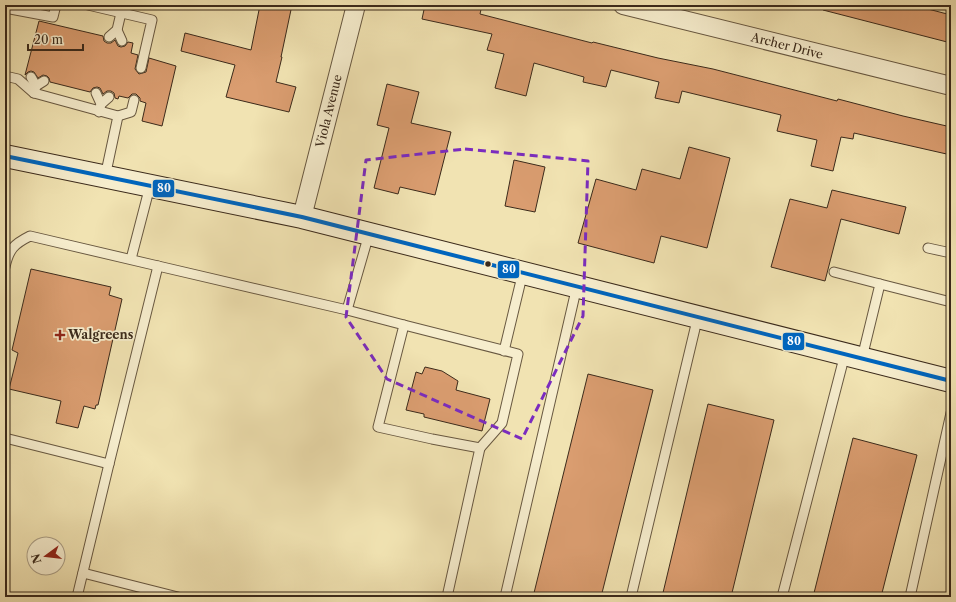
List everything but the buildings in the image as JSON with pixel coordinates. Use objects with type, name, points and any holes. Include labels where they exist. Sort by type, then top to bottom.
[{"type":"main road","points":[[5,156],[302,217],[951,381]]},
{"type":"street","name":"Viola Avenue","points":[[302,217],[356,5]]},
{"type":"street","name":"Archer Drive","points":[[623,5],[951,86]]},
{"type":"lane","points":[[5,8],[52,21],[56,5]]},
{"type":"lane","points":[[88,5],[152,20],[141,68]]},
{"type":"lane","points":[[109,37],[117,30],[121,13]]},
{"type":"lane","points":[[117,30],[122,41]]},
{"type":"lane","points":[[5,76],[18,79],[35,90],[100,108],[118,116],[131,112],[134,100]]},
{"type":"lane","points":[[31,77],[35,90]]},
{"type":"lane","points":[[35,90],[44,80]]},
{"type":"lane","points":[[96,94],[100,108]]},
{"type":"lane","points":[[100,108],[110,97]]},
{"type":"lane","points":[[105,176],[118,116]]},
{"type":"lane","points":[[131,259],[150,186]]},
{"type":"lane","points":[[347,310],[369,234]]},
{"type":"lane","points":[[5,266],[8,254],[17,243],[30,236],[347,310],[518,354],[502,423],[480,448],[447,597]]},
{"type":"lane","points":[[928,248],[951,253]]},
{"type":"lane","points":[[77,597],[158,266]]},
{"type":"lane","points":[[504,351],[523,272]]},
{"type":"lane","points":[[834,272],[951,302]]},
{"type":"lane","points":[[782,597],[854,356],[872,314],[880,284]]},
{"type":"lane","points":[[505,597],[577,286]]},
{"type":"lane","points":[[631,597],[698,316]]},
{"type":"lane","points":[[404,325],[378,427],[480,448]]},
{"type":"lane","points":[[910,597],[948,440],[951,413]]},
{"type":"lane","points":[[5,438],[109,464]]},
{"type":"lane","points":[[82,573],[178,597]]},
{"type":"highlighted area","points":[[465,149],[588,161],[583,316],[522,439],[387,379],[346,317],[366,160]]},
{"type":"transit line","name":"80","points":[[5,156],[302,217],[951,381]]},
{"type":"place","name":"Walgreens","points":[[60,335]]}]
